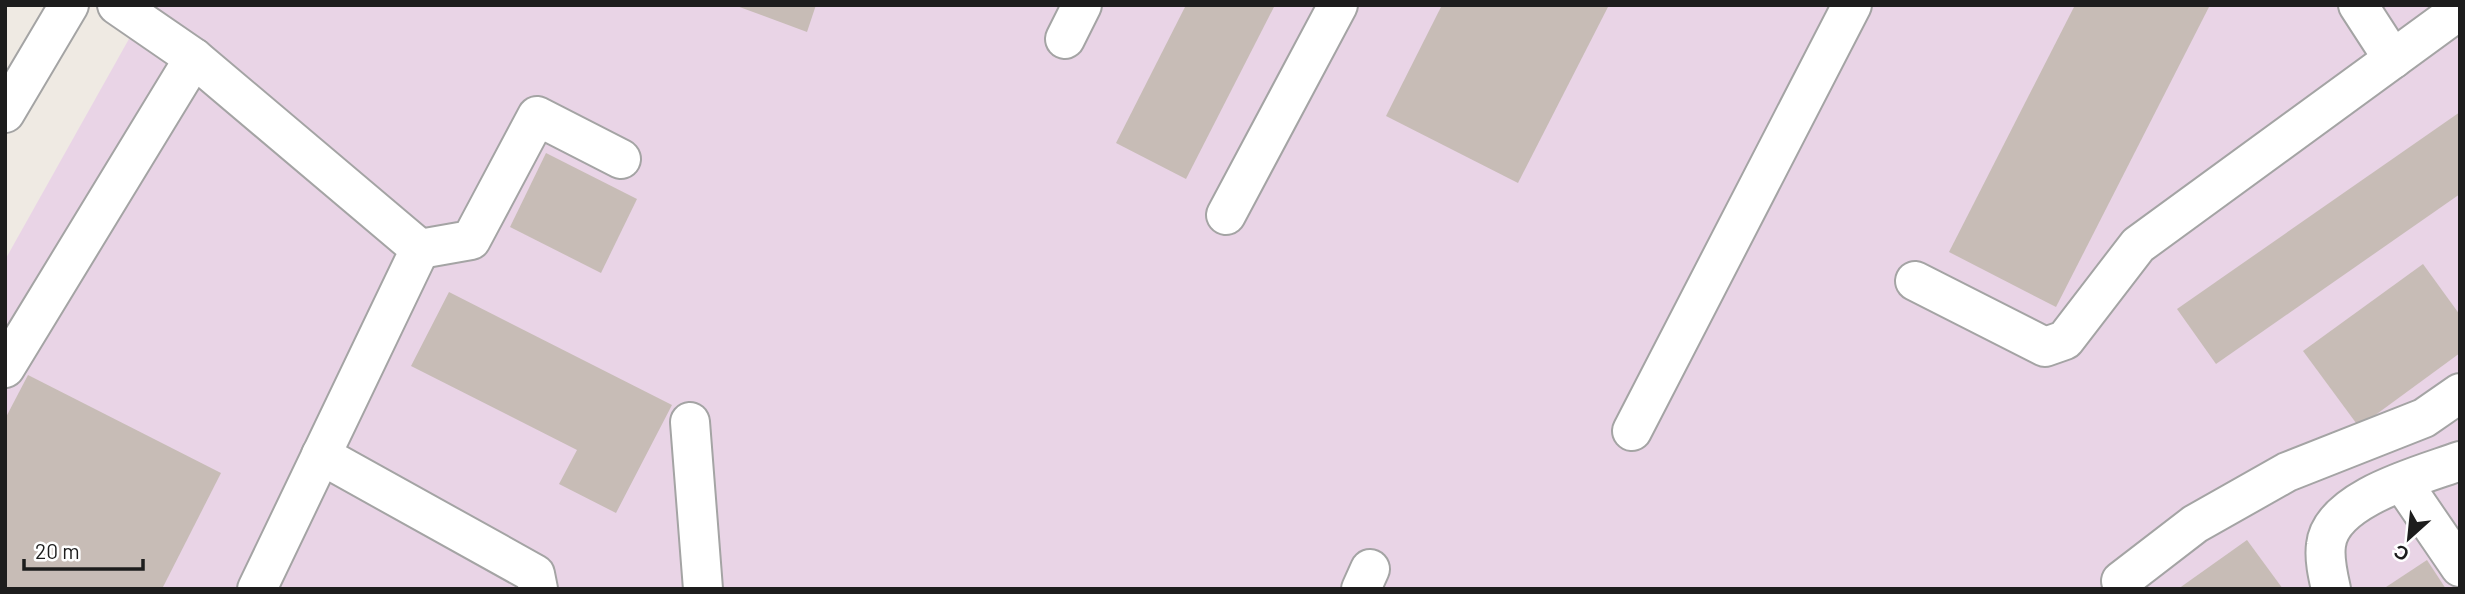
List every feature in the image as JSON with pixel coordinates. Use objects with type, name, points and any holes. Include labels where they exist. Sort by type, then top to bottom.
[{"type":"street","points":[[5,113],[69,5]]},
{"type":"street","points":[[117,5],[194,58],[420,249]]},
{"type":"street","points":[[1065,39],[1082,5]]},
{"type":"street","points":[[1226,215],[1338,5]]},
{"type":"street","points":[[1632,431],[1852,5]]},
{"type":"street","points":[[2358,5],[2393,59]]},
{"type":"street","points":[[1915,281],[2045,347],[2065,340],[2138,244],[2460,10]]},
{"type":"street","points":[[5,368],[194,58]]},
{"type":"street","points":[[420,249],[471,240],[537,116],[621,159]]},
{"type":"street","points":[[257,589],[420,249]]},
{"type":"street","points":[[2121,581],[2194,524],[2287,472],[2424,418],[2460,393]]},
{"type":"street","points":[[690,422],[703,589]]},
{"type":"street","points":[[321,455],[535,574],[538,589]]},
{"type":"street","points":[[2331,589],[2326,543],[2340,517],[2372,494],[2460,461]]},
{"type":"street","points":[[2402,482],[2460,567]]},
{"type":"shaded area","points":[[148,5],[2460,5],[2460,589],[5,589],[5,260]]},
{"type":"building","points":[[734,5],[816,5],[807,32]]},
{"type":"building","points":[[1186,5],[1275,5],[1186,179],[1116,143]]},
{"type":"building","points":[[1442,5],[1609,5],[1518,183],[1386,116]]},
{"type":"building","points":[[2075,5],[2210,5],[2056,307],[1949,252]]},
{"type":"building","points":[[2460,112],[2460,194],[2216,364],[2177,309]]},
{"type":"building","points":[[546,153],[637,199],[601,273],[510,227]]},
{"type":"building","points":[[2423,264],[2460,315],[2460,353],[2359,427],[2303,351]]},
{"type":"building","points":[[449,292],[672,405],[616,513],[559,484],[577,450],[411,366]]},
{"type":"building","points":[[28,375],[221,473],[162,589],[5,589],[5,419]]},
{"type":"building","points":[[2247,540],[2283,589],[2178,589]]},
{"type":"building","points":[[2427,560],[2446,589],[2383,589]]}]
